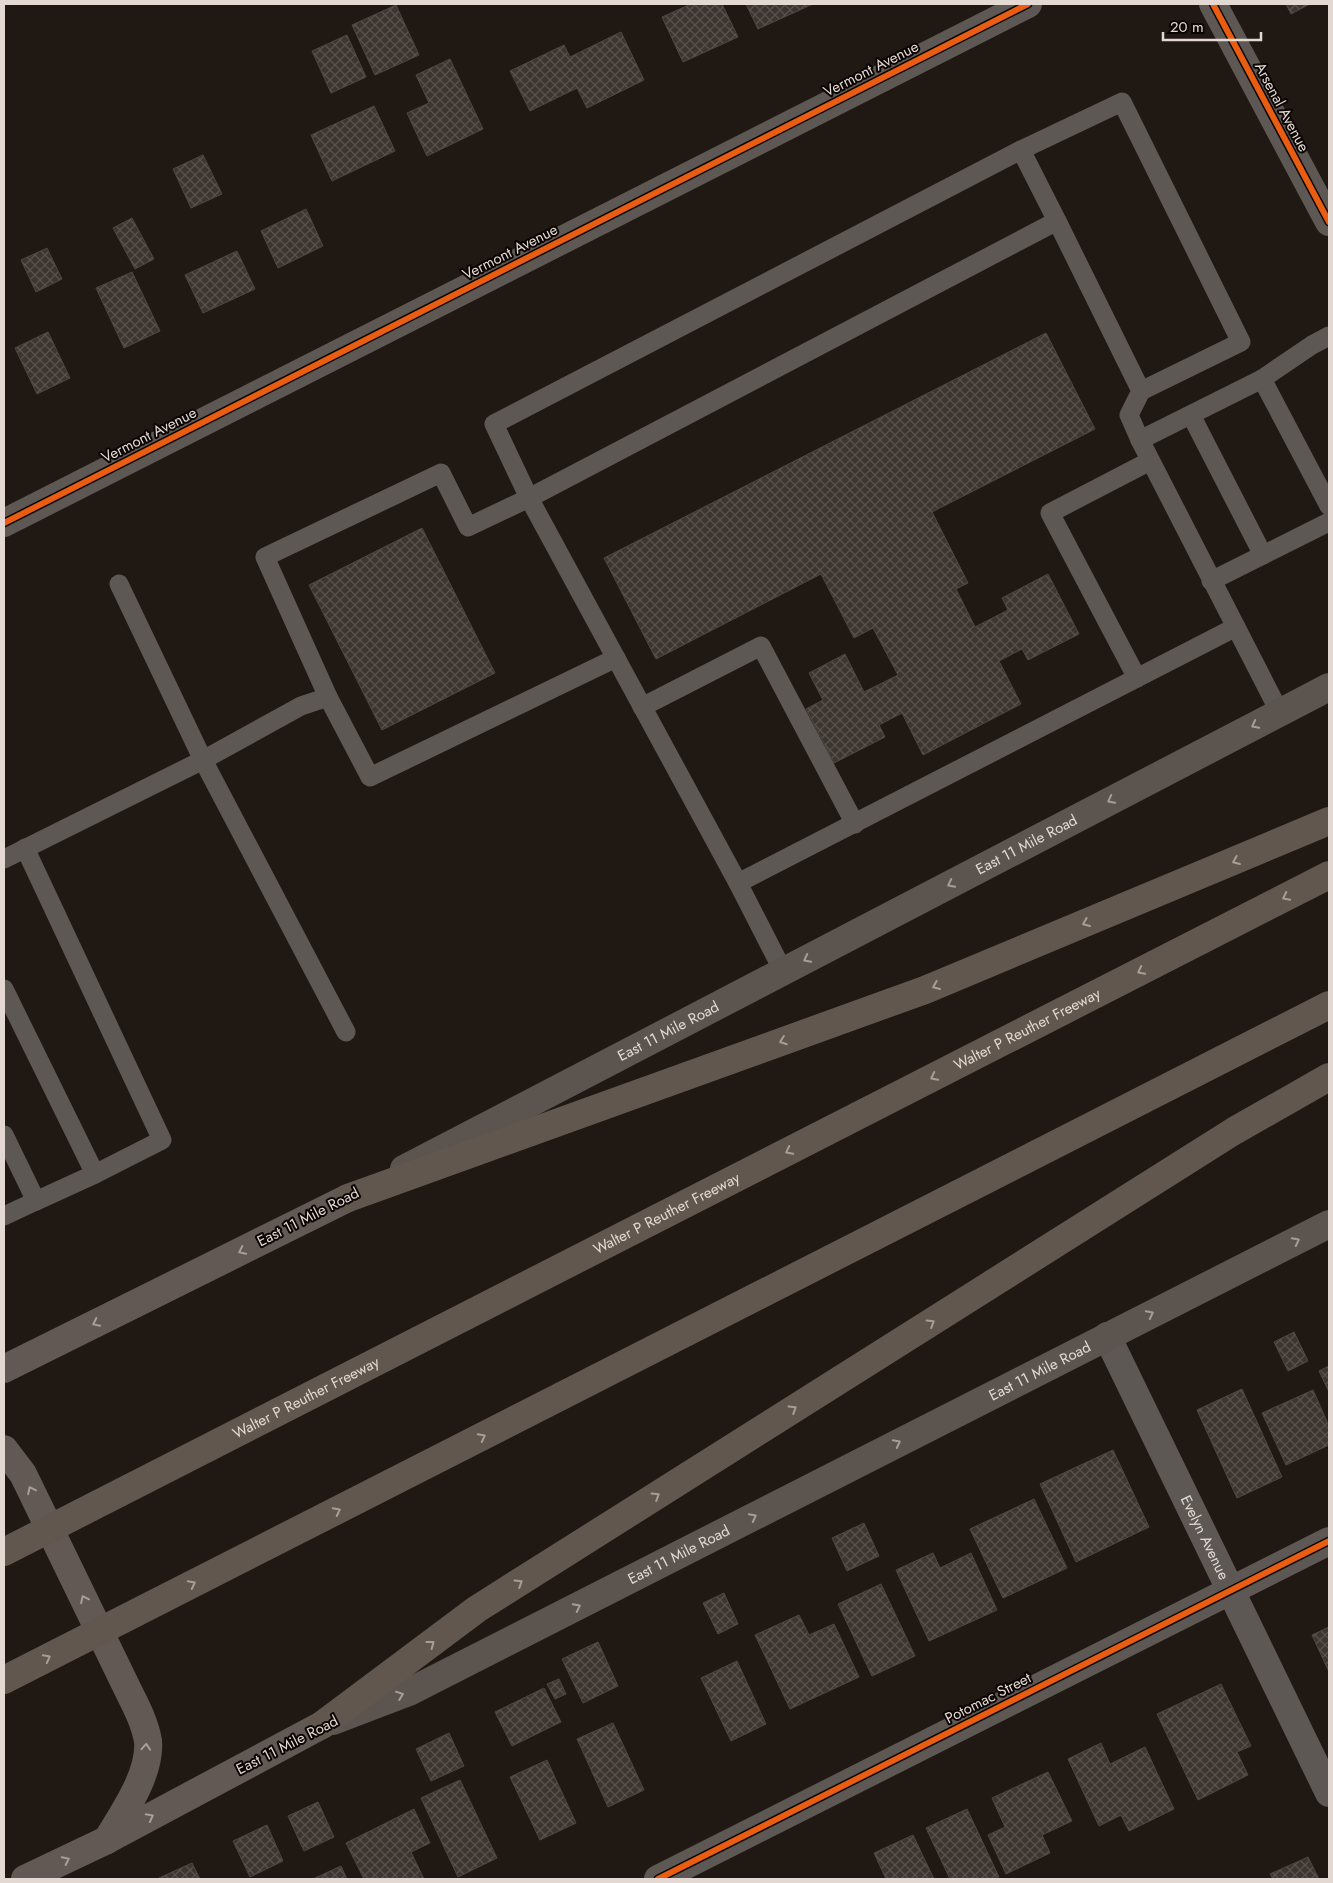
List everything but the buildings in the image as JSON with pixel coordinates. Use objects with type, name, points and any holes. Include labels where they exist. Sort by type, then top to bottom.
[{"type":"highway","points":[[348,1198],[925,990],[1329,821]]},
{"type":"highway","name":"Walter P Reuther Freeway","points":[[4,1552],[1329,875]]},
{"type":"highway","points":[[4,1680],[1329,1005]]},
{"type":"highway","points":[[322,1725],[477,1609],[1234,1131],[1329,1076]]},
{"type":"main road","name":"East 11 Mile Road","points":[[4,1369],[348,1198],[1329,687]]},
{"type":"main road","name":"East 11 Mile Road","points":[[25,1879],[106,1840],[322,1725],[409,1692],[1329,1224]]},
{"type":"main road","points":[[4,1449],[23,1474],[141,1717],[148,1742],[144,1767],[134,1794],[106,1840]]},
{"type":"street","name":"Vermont Avenue","points":[[4,523],[1028,4]]},
{"type":"street","name":"Arsenal Avenue","points":[[1213,4],[1329,222]]},
{"type":"street","name":"Evelyn Avenue","points":[[1107,1336],[1329,1793]]},
{"type":"street","name":"Potomac Street","points":[[658,1879],[1329,1541]]},
{"type":"lane","points":[[782,971],[738,883],[529,498],[494,424],[1021,150],[1122,102],[1241,342],[1141,390],[1129,415],[1150,461],[1280,713]]},
{"type":"lane","points":[[1021,150],[1141,390]]},
{"type":"lane","points":[[616,658],[370,777],[328,697],[265,557],[441,473],[468,527],[529,498],[1057,221]]},
{"type":"lane","points":[[1140,440],[1262,379],[1312,345],[1329,336]]},
{"type":"lane","points":[[1262,379],[1329,506]]},
{"type":"lane","points":[[1191,415],[1263,555]]},
{"type":"lane","points":[[1137,678],[1050,513],[1150,461]]},
{"type":"lane","points":[[1212,581],[1329,522]]},
{"type":"lane","points":[[119,584],[203,760],[346,1032]]},
{"type":"lane","points":[[738,883],[1236,627]]},
{"type":"lane","points":[[642,706],[761,646],[855,824]]},
{"type":"lane","points":[[4,859],[203,760],[300,706],[328,697]]},
{"type":"lane","points":[[4,1216],[95,1174],[162,1140],[25,848]]},
{"type":"lane","points":[[4,989],[95,1174]]},
{"type":"lane","points":[[4,1135],[36,1201]]},
{"type":"cycle path","points":[[4,523],[1028,4]]},
{"type":"cycle path","points":[[1213,4],[1329,222]]},
{"type":"cycle path","points":[[658,1879],[1329,1541]]}]
